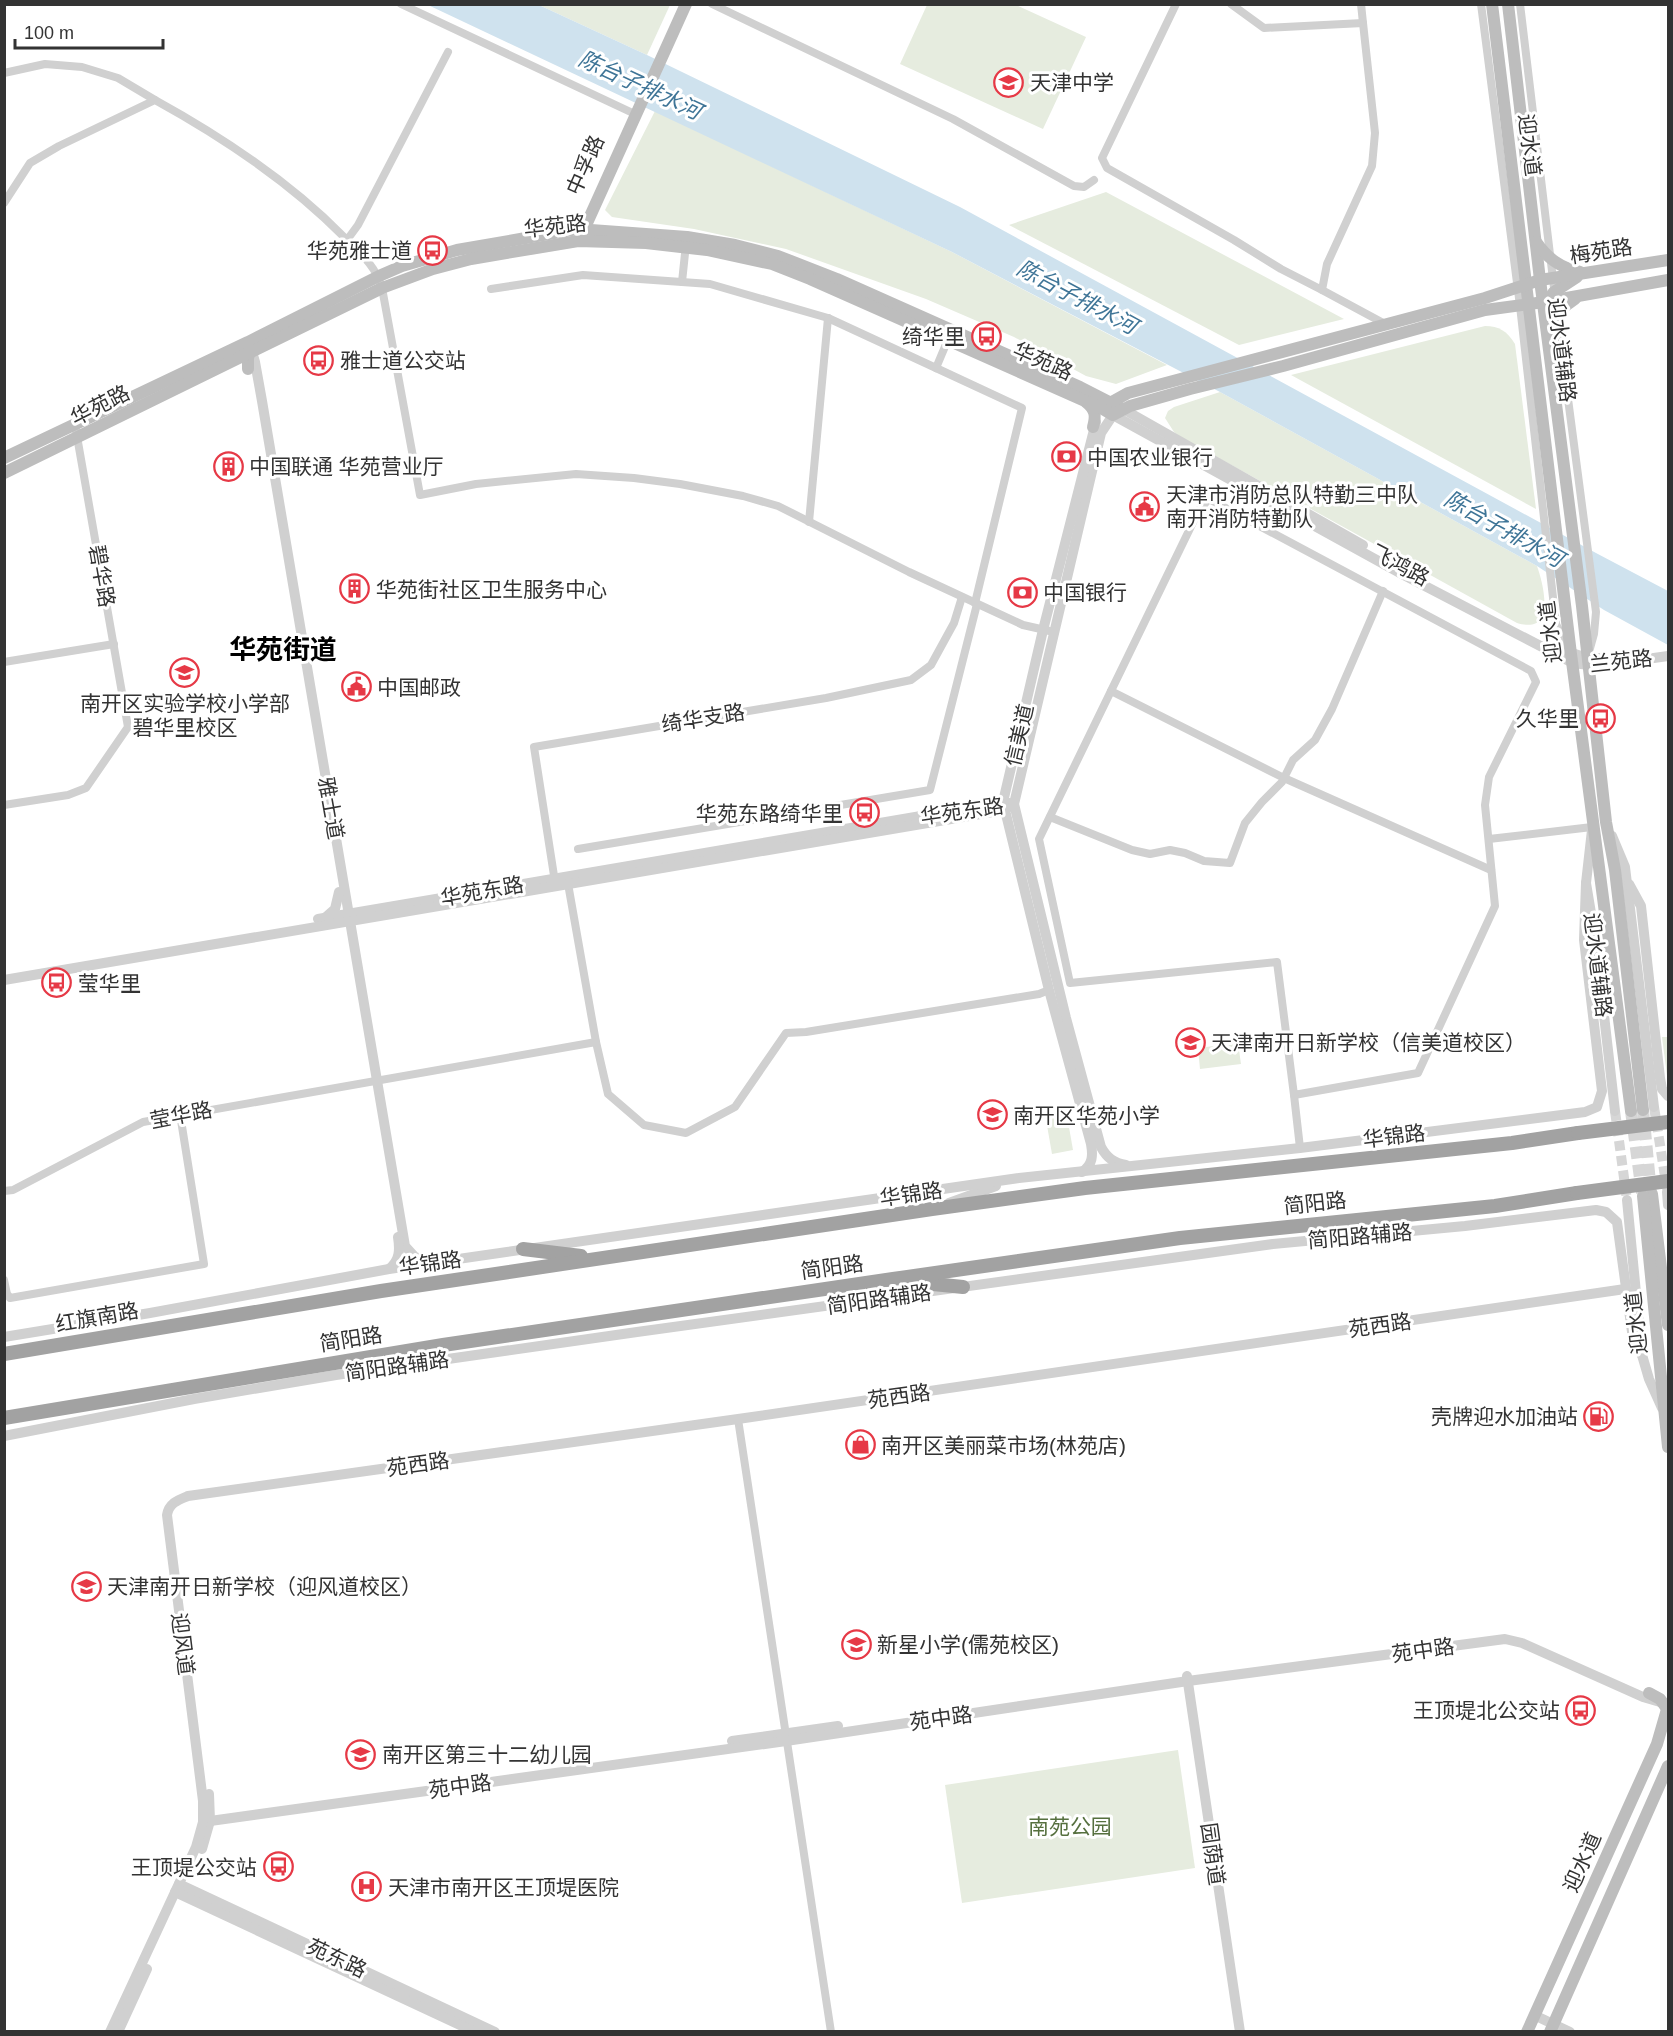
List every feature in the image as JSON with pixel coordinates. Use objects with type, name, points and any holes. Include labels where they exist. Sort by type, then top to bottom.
[{"type":"highway","name":"简阳路","points":[[197,1321],[598,1258],[1085,1188],[1500,1144],[1668,1122]]},
{"type":"highway","name":"简阳路","points":[[4,1418],[443,1345],[1180,1238],[1495,1206],[1577,1192],[1668,1187]]},
{"type":"highway","points":[[524,1249],[598,1258]]},
{"type":"highway","points":[[893,1279],[963,1287]]},
{"type":"highway","name":"红旗南路","points":[[4,1354],[197,1321]]},
{"type":"main road","points":[[661,53],[680,4]]},
{"type":"main road","points":[[661,53],[686,4]]},
{"type":"main road","name":"迎水道","points":[[1492,4],[1522,243],[1522,285],[1535,344],[1572,658],[1643,1109]]},
{"type":"main road","name":"迎水道","points":[[1509,4],[1536,241],[1549,292],[1548,340],[1588,662],[1597,823]]},
{"type":"main road","name":"中孚路","points":[[580,231],[661,53]]},
{"type":"main road","points":[[557,238],[588,213]]},
{"type":"main road","name":"华苑路","points":[[580,231],[611,242],[686,242]]},
{"type":"main road","name":"华苑路","points":[[4,473],[78,438],[417,261],[457,250],[557,238],[580,231],[686,242],[772,264],[1080,387],[1112,409]]},
{"type":"main road","points":[[1536,241],[1549,257],[1561,266],[1588,273]]},
{"type":"main road","points":[[1522,243],[1530,263],[1549,292],[1535,344]]},
{"type":"main road","name":"梅苑路","points":[[1549,292],[1588,273],[1668,260]]},
{"type":"main road","name":"梅苑路","points":[[1588,294],[1668,280]]},
{"type":"main road","points":[[1112,409],[1283,366],[1522,285],[1572,300],[1588,294]]},
{"type":"main road","points":[[1112,409],[1128,393],[1271,355],[1485,310],[1525,305],[1549,292],[1588,294]]},
{"type":"main road","name":"华苑路","points":[[949,336],[1085,401],[1112,409]]},
{"type":"main road","points":[[247,349],[252,367]]},
{"type":"main road","name":"华苑路","points":[[4,458],[247,349]]},
{"type":"main road","points":[[1085,401],[1094,409],[1093,427]]},
{"type":"main road","name":"迎水道","points":[[1668,1325],[1647,1195],[1668,1447]]},
{"type":"main road","points":[[1649,1693],[1668,1705]]},
{"type":"main road","name":"迎水道","points":[[1527,2031],[1657,1743],[1668,1705]]},
{"type":"main road","name":"迎水道","points":[[1552,2027],[1668,1766]]},
{"type":"street","points":[[401,4],[635,111]]},
{"type":"street","points":[[712,4],[953,119],[1074,186],[1084,187],[1094,180]]},
{"type":"street","points":[[1176,4],[1102,158],[1107,168],[1281,269],[1323,290],[1389,330]]},
{"type":"street","points":[[1232,4],[1264,28],[1363,23]]},
{"type":"street","points":[[1323,290],[1327,264],[1372,166],[1375,133],[1361,4]]},
{"type":"street","name":"迎水道辅路","points":[[1481,4],[1522,285]]},
{"type":"street","name":"迎水道辅路","points":[[1520,4],[1549,257],[1549,292],[1586,534],[1595,609],[1594,634],[1588,662]]},
{"type":"street","points":[[347,240],[358,225],[448,52]]},
{"type":"street","points":[[4,73],[45,64],[82,67],[118,78],[200,125],[248,156],[315,208],[371,264],[380,282],[420,495],[476,484],[576,474],[628,477],[743,496],[778,506],[909,572],[1023,625],[1049,631]]},
{"type":"street","points":[[4,203],[30,163],[59,146],[155,100]]},
{"type":"street","points":[[682,282],[686,242]]},
{"type":"street","points":[[490,289],[584,275],[710,284],[828,318],[1022,408],[930,790],[578,849]]},
{"type":"street","name":"迎水道辅路","points":[[1525,305],[1544,521],[1556,624],[1572,658]]},
{"type":"street","points":[[809,522],[828,318]]},
{"type":"street","points":[[936,368],[949,336]]},
{"type":"street","points":[[252,367],[267,339]]},
{"type":"street","name":"雅士道","points":[[252,367],[290,598],[343,892],[345,916],[405,1246],[415,1257],[429,1263]]},
{"type":"street","name":"信美道","points":[[1112,409],[1093,427],[1049,631],[1007,805],[1101,1147],[1108,1157],[1118,1164],[1129,1166]]},
{"type":"street","name":"信美道","points":[[1082,1172],[1090,1164],[1093,1157],[1092,1150],[1049,990],[1007,805],[1008,784],[1101,433],[1112,409]]},
{"type":"street","name":"飞鸿路","points":[[1112,409],[1572,658],[1588,662]]},
{"type":"street","name":"碧华路","points":[[4,805],[68,795],[86,788],[128,727],[75,425]]},
{"type":"street","points":[[1294,1095],[1418,1073],[1495,906],[1485,805],[1489,777],[1536,682],[1531,671],[1209,499],[1199,510],[1039,839],[1070,983],[1277,962],[1300,1148]]},
{"type":"street","points":[[1050,817],[1132,850],[1150,854],[1170,850],[1204,861],[1230,863],[1245,823],[1284,778],[1293,760],[1315,740],[1332,709],[1383,591]]},
{"type":"street","name":"绮华支路","points":[[555,882],[534,747],[826,698],[912,680],[931,665],[954,623],[962,597]]},
{"type":"street","points":[[4,662],[114,644]]},
{"type":"street","name":"兰苑路","points":[[1588,662],[1668,653]]},
{"type":"street","points":[[1111,691],[1284,778],[1491,870]]},
{"type":"street","points":[[988,805],[1000,797],[1008,784]]},
{"type":"street","name":"华苑东路","points":[[567,880],[988,805],[1007,805]]},
{"type":"street","name":"华苑东路","points":[[345,916],[1007,805]]},
{"type":"street","points":[[1489,839],[1597,823]]},
{"type":"street","name":"迎水道辅路","points":[[1597,823],[1625,867],[1643,1109]]},
{"type":"street","name":"迎水道辅路","points":[[1597,823],[1586,883],[1596,937],[1615,1111]]},
{"type":"street","points":[[1626,879],[1641,906],[1660,1078],[1662,1089],[1668,1096]]},
{"type":"street","points":[[567,880],[608,1094],[644,1125],[686,1133],[735,1107],[786,1033],[886,1020],[1039,994],[1049,990]]},
{"type":"street","name":"华苑东路","points":[[4,980],[322,922],[377,909],[555,882]]},
{"type":"street","name":"华锦路","points":[[4,1337],[150,1314],[389,1269],[1019,1178],[1300,1148],[1586,1112],[1597,1107],[1602,1091],[1584,940],[1583,917],[1586,883]]},
{"type":"street","points":[[322,922],[334,909],[343,892],[358,903],[377,909]]},
{"type":"street","name":"华苑东路","points":[[4,973],[322,922]]},
{"type":"street","name":"莹华路","points":[[4,1191],[13,1190],[143,1122],[597,1042]]},
{"type":"street","name":"雅士道","points":[[375,1081],[399,1246],[397,1260],[389,1269]]},
{"type":"street","points":[[4,1280],[10,1298],[204,1264],[180,1114]]},
{"type":"street","points":[[932,1209],[1019,1178]]},
{"type":"street","points":[[1668,1187],[1668,1205]]},
{"type":"street","points":[[1627,1200],[1642,1355],[1649,1379],[1665,1414]]},
{"type":"street","name":"简阳路辅路","points":[[4,1436],[194,1399],[336,1375],[1274,1244],[1465,1227],[1596,1210],[1606,1212],[1617,1222],[1633,1339],[1642,1355]]},
{"type":"street","name":"苑西路","points":[[174,1502],[188,1496],[738,1419],[1625,1289]]},
{"type":"street","points":[[336,1375],[443,1345]]},
{"type":"street","points":[[738,1419],[831,2031]]},
{"type":"street","name":"迎风道","points":[[118,2031],[203,1846],[207,1818],[172,1512],[174,1502]]},
{"type":"street","name":"苑中路","points":[[207,1818],[233,1818],[1187,1678],[1504,1634],[1529,1638],[1649,1693]]},
{"type":"street","name":"苑中路","points":[[1187,1678],[1505,1639],[1522,1643],[1643,1697],[1668,1705]]},
{"type":"street","name":"园荫道","points":[[1187,1678],[1240,2031]]},
{"type":"street","name":"苑中路","points":[[207,1818],[785,1737]]},
{"type":"street","name":"迎风道","points":[[110,2031],[165,1914],[181,1891],[207,1818]]},
{"type":"street","points":[[203,1846],[213,1833],[233,1818]]},
{"type":"street","name":"苑东路","points":[[181,1891],[203,1896],[495,2031]]},
{"type":"street","name":"苑东路","points":[[181,1891],[475,2031]]},
{"type":"street","points":[[1534,2015],[1552,2027],[1570,2031]]},
{"type":"green space","points":[[670,4],[647,55],[539,5]]},
{"type":"green space","points":[[927,5],[1016,5],[1086,37],[1043,129],[900,64]]},
{"type":"green space","points":[[655,111],[952,252],[1167,365],[1116,384],[1086,376],[1014,337],[926,299],[786,249],[694,229],[612,217],[605,210]]},
{"type":"green space","points":[[1106,192],[1344,319],[1239,345],[1009,225]]},
{"type":"green space","points":[[1485,326],[1502,330],[1515,344],[1536,509],[1291,375]]},
{"type":"green space","points":[[1220,392],[1537,566],[1544,596],[1542,616],[1538,622],[1529,625],[1517,623],[1174,432],[1165,418],[1168,411]]},
{"type":"green space","points":[[1662,1037],[1668,1037],[1668,1083]]},
{"type":"green space","points":[[1238,1043],[1241,1064],[1200,1069],[1198,1048]]},
{"type":"green space","points":[[1066,1110],[1073,1150],[1052,1154],[1045,1114]]},
{"type":"green space","name":"南苑公园","points":[[1178,1750],[1195,1868],[962,1903],[945,1785]]},
{"type":"water","name":"陈台子排水河","points":[[428,5],[539,5],[960,207],[1668,591],[1668,645],[1604,610],[1537,566],[1220,392],[952,252]]},
{"type":"tunnel","points":[[1654,1107],[1667,1189]]},
{"type":"tunnel","points":[[1643,1110],[1651,1193]]},
{"type":"tunnel","points":[[1615,1111],[1627,1200]]},
{"type":"tunnel","points":[[1631,1111],[1642,1193]]},
{"type":"place","name":"天津中学","points":[[1009,82]]},
{"type":"place","name":"华苑雅士道","points":[[433,250]]},
{"type":"place","name":"绮华里","points":[[986,336]]},
{"type":"place","name":"雅士道公交站","points":[[319,360]]},
{"type":"place","name":"中国农业银行","points":[[1066,457]]},
{"type":"place","name":"中国联通 华苑营业厅","points":[[228,466]]},
{"type":"place","name":"天津市消防总队特勤三中队 南开消防特勤队","points":[[1145,506]]},
{"type":"place","name":"华苑街社区卫生服务中心","points":[[355,589]]},
{"type":"place","name":"中国银行","points":[[1022,592]]},
{"type":"place","name":"南开区实验学校小学部 碧华里校区","points":[[185,672]]},
{"type":"place","name":"中国邮政","points":[[356,687]]},
{"type":"place","name":"久华里","points":[[1600,718]]},
{"type":"place","name":"华苑东路绮华里","points":[[864,813]]},
{"type":"place","name":"莹华里","points":[[57,983]]},
{"type":"place","name":"天津南开日新学校（信美道校区）","points":[[1190,1042]]},
{"type":"place","name":"南开区华苑小学","points":[[992,1115]]},
{"type":"place","name":"壳牌迎水加油站","points":[[1599,1416]]},
{"type":"place","name":"南开区美丽菜市场(林苑店)","points":[[860,1445]]},
{"type":"place","name":"天津南开日新学校（迎风道校区）","points":[[86,1586]]},
{"type":"place","name":"新星小学(儒苑校区)","points":[[856,1644]]},
{"type":"place","name":"王顶堤北公交站","points":[[1581,1710]]},
{"type":"place","name":"南开区第三十二幼儿园","points":[[361,1754]]},
{"type":"place","name":"王顶堤公交站","points":[[278,1867]]},
{"type":"place","name":"天津市南开区王顶堤医院","points":[[367,1887]]},
{"type":"district","name":"华苑街道","points":[[283,650]]}]
